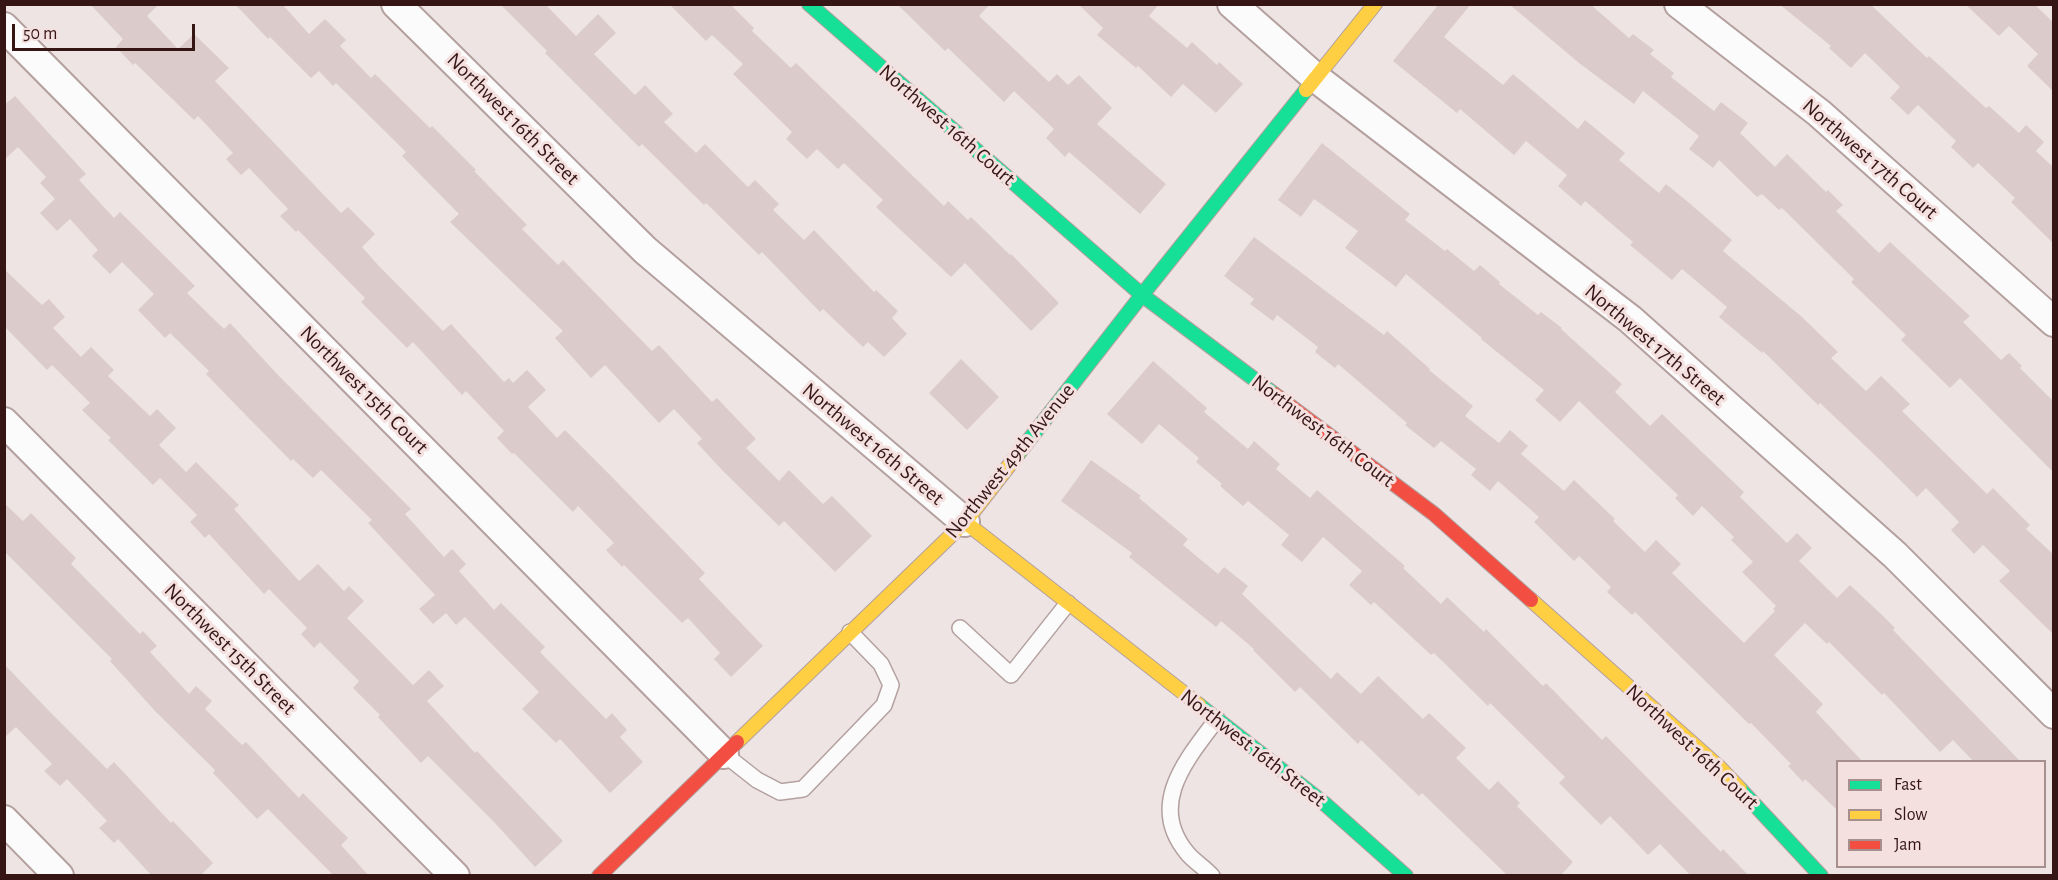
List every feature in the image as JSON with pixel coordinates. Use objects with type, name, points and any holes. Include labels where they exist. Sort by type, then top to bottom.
[{"type":"street","name":"Northwest 16th Street","points":[[396,4],[645,250],[965,522],[1325,804],[1406,876]]},
{"type":"street","name":"Northwest 16th Court","points":[[809,4],[1142,295],[1434,514],[1720,768],[1821,876]]},
{"type":"street","name":"Northwest 17th Street","points":[[1232,4],[1316,78],[1630,320],[1895,555],[2054,714]]},
{"type":"street","name":"Northwest 49th Avenue","points":[[607,873],[724,753],[965,522],[1142,295],[1375,4]]},
{"type":"street","name":"Northwest 17th Court","points":[[1679,4],[1819,113],[2054,322]]},
{"type":"street","name":"Northwest 15th Court","points":[[4,27],[724,753]]},
{"type":"street","name":"Northwest 15th Street","points":[[4,422],[455,876]]},
{"type":"street","points":[[4,820],[59,876]]},
{"type":"lane","points":[[960,628],[1011,675],[1068,603]]},
{"type":"lane","points":[[724,753],[756,780],[780,792],[803,789],[885,705],[891,685],[881,664],[850,632]]},
{"type":"lane","points":[[1212,876],[1188,853],[1175,832],[1171,810],[1172,790],[1182,768],[1217,719]]},
{"type":"lane","points":[[1379,876],[1391,862]]},
{"type":"building","points":[[90,4],[159,4],[147,16],[178,49],[194,34],[229,68],[215,81],[341,213],[348,207],[375,234],[362,247],[378,265],[443,331],[451,324],[504,382],[509,378],[513,383],[527,370],[546,390],[528,407],[557,438],[565,430],[610,475],[705,573],[699,579],[763,646],[731,677],[714,659],[720,653],[688,618],[682,623],[624,565],[622,567],[606,550],[614,543],[578,506],[573,512],[497,438],[504,431],[466,391],[462,395],[413,342],[407,348],[361,302],[365,298],[298,230],[296,232],[280,216],[288,209],[249,168],[241,175],[226,159],[233,153],[198,116],[194,120],[135,63],[133,65],[116,47],[123,39]]},
{"type":"building","points":[[235,4],[282,4],[309,34],[325,19],[346,40],[340,46],[371,78],[375,74],[476,170],[474,171],[527,225],[522,229],[558,265],[563,260],[652,351],[659,345],[712,402],[717,398],[756,439],[746,448],[779,481],[789,470],[823,504],[832,496],[872,536],[835,572],[784,521],[779,526],[722,470],[697,443],[702,439],[674,409],[659,423],[605,365],[591,378],[555,338],[563,331],[450,222],[459,214],[402,156],[406,152],[336,83],[333,86],[319,71],[311,78],[270,37],[268,39]]},
{"type":"building","points":[[500,4],[545,4],[576,36],[598,14],[616,33],[594,54],[635,95],[645,85],[673,114],[664,122],[696,153],[705,144],[748,187],[755,180],[779,204],[773,210],[804,240],[814,230],[874,292],[876,290],[898,311],[892,318],[907,334],[884,357],[868,342],[863,347],[823,309],[820,312],[762,252],[759,255],[642,144],[639,147],[545,53],[547,51]]},
{"type":"building","points":[[669,4],[730,4],[754,28],[752,31],[791,68],[796,63],[944,206],[948,201],[968,220],[971,217],[1059,303],[1031,331],[965,263],[951,277],[876,207],[883,200],[844,163],[838,169],[817,149],[807,159],[786,139],[792,132],[733,74],[743,64],[712,35],[706,41]]},
{"type":"building","points":[[897,4],[990,4],[979,16],[1049,82],[1057,74],[1068,85],[1079,75],[1112,108],[1097,124],[1166,184],[1140,214],[1069,152],[1065,157],[1046,138],[1054,129],[1014,91],[1004,102],[948,48],[945,51]]},
{"type":"building","points":[[1078,4],[1159,4],[1149,16],[1187,48],[1192,42],[1217,65],[1219,62],[1243,84],[1216,113],[1183,84],[1171,97],[1138,66],[1136,68],[1097,35],[1103,28]]},
{"type":"building","points":[[1439,4],[1471,4],[1444,37],[1503,85],[1513,74],[1578,129],[1585,120],[1625,153],[1619,160],[1659,193],[1666,184],[1688,202],[1732,240],[1723,251],[1802,317],[1838,352],[1831,358],[1866,391],[1881,376],[1910,404],[1902,411],[1987,494],[1993,488],[2030,525],[2026,529],[2054,555],[2054,635],[1999,581],[2010,571],[1983,545],[1974,554],[1951,530],[1959,522],[1926,488],[1917,497],[1763,351],[1762,353],[1719,317],[1727,307],[1682,269],[1672,280],[1630,245],[1633,242],[1585,201],[1581,206],[1558,186],[1567,175],[1526,141],[1514,155],[1460,109],[1457,113],[1393,61]]},
{"type":"building","points":[[1509,4],[1590,4],[1629,38],[1633,34],[1654,50],[1650,54],[1674,73],[1671,77],[1714,111],[1721,102],[1748,123],[1740,133],[1775,167],[1787,154],[1826,192],[1828,190],[1843,205],[1836,211],[1879,253],[1890,242],[1970,316],[1963,322],[2001,360],[2009,353],[2022,366],[2020,368],[2054,402],[2054,473],[1960,378],[1950,388],[1901,340],[1906,335],[1851,282],[1854,279],[1782,208],[1779,210],[1762,194],[1757,197],[1719,160],[1713,168],[1689,149],[1699,136],[1643,91],[1634,104],[1579,63]]},
{"type":"building","points":[[1779,4],[1870,4],[1927,58],[1929,56],[1986,108],[1989,106],[2019,133],[2026,125],[2044,142],[2036,151],[2054,168],[2054,244],[2011,202],[2015,198],[1978,163],[1973,168],[1951,147],[1956,141],[1918,105],[1908,115],[1890,98],[1900,87],[1865,53],[1851,68],[1829,48],[1831,46]]},
{"type":"building","points":[[1965,4],[2034,4],[2054,23],[2054,92],[2027,66],[2038,54],[2009,26],[1999,36]]},
{"type":"building","points":[[15,96],[86,174],[79,180],[114,218],[120,212],[195,286],[187,293],[224,329],[230,323],[277,374],[411,509],[405,514],[444,557],[452,549],[466,564],[459,571],[494,610],[501,603],[545,647],[540,652],[606,719],[612,713],[627,730],[620,737],[643,762],[610,793],[560,739],[556,743],[522,709],[539,692],[465,617],[456,625],[446,613],[433,624],[419,609],[435,595],[368,523],[372,520],[321,470],[313,478],[293,459],[291,461],[206,374],[209,371],[170,333],[165,338],[138,310],[154,294],[122,262],[110,274],[92,256],[98,250],[70,219],[57,231],[40,213],[55,199],[40,183],[46,177],[18,147],[4,160],[4,105]]},
{"type":"building","points":[[1322,143],[1410,214],[1405,220],[1445,251],[1447,249],[1474,271],[1480,265],[1500,282],[1499,284],[1538,315],[1541,312],[1562,328],[1622,384],[1615,392],[1650,426],[1662,414],[1744,492],[1740,497],[1787,543],[1797,533],[1812,548],[1799,561],[1837,598],[1850,585],[1895,628],[1893,630],[2019,760],[1972,760],[1953,740],[1940,752],[1884,693],[1882,695],[1829,642],[1827,644],[1805,623],[1774,655],[1823,704],[1816,712],[1861,760],[1836,760],[1836,809],[1805,779],[1803,782],[1788,766],[1791,764],[1751,723],[1749,724],[1635,612],[1632,615],[1607,592],[1611,587],[1579,556],[1574,561],[1534,522],[1539,517],[1498,481],[1490,491],[1471,475],[1476,469],[1441,441],[1434,448],[1338,364],[1335,368],[1315,352],[1318,347],[1277,315],[1273,321],[1250,304],[1254,299],[1224,276],[1254,237],[1384,335],[1387,331],[1473,406],[1465,416],[1499,443],[1510,430],[1528,446],[1521,454],[1564,491],[1574,480],[1615,519],[1613,521],[1645,552],[1656,540],[1681,564],[1672,573],[1744,643],[1775,611],[1773,609],[1776,606],[1742,572],[1753,562],[1731,540],[1734,537],[1702,506],[1693,516],[1675,498],[1678,495],[1579,401],[1560,422],[1535,400],[1544,390],[1406,274],[1396,287],[1345,248],[1358,231],[1314,199],[1301,217],[1278,200]]},
{"type":"building","points":[[4,269],[42,305],[49,299],[65,317],[53,328],[81,357],[91,347],[114,370],[108,376],[150,416],[157,409],[176,428],[159,445],[186,472],[196,462],[239,505],[234,509],[299,581],[318,564],[344,591],[349,586],[364,601],[347,618],[413,685],[429,670],[444,686],[427,701],[475,753],[477,751],[563,841],[535,867],[428,756],[421,763],[378,717],[380,715],[353,688],[359,681],[320,642],[314,648],[301,634],[307,628],[269,589],[264,594],[209,534],[205,538],[190,522],[197,515],[160,478],[153,485],[108,440],[111,438],[82,410],[90,403],[52,365],[47,370],[4,326]]},
{"type":"building","points":[[961,359],[999,397],[967,430],[929,393]]},
{"type":"building","points":[[1153,361],[1207,408],[1204,412],[1248,449],[1254,441],[1280,464],[1276,469],[1310,498],[1317,490],[1405,566],[1403,568],[1441,604],[1447,597],[1484,632],[1486,629],[1543,686],[1546,683],[1602,740],[1606,736],[1721,852],[1723,849],[1749,876],[1691,876],[1660,844],[1648,855],[1610,816],[1601,825],[1559,783],[1565,777],[1490,703],[1488,706],[1434,653],[1431,655],[1374,602],[1371,605],[1349,585],[1362,571],[1323,537],[1302,562],[1281,545],[1289,535],[1248,501],[1243,506],[1196,462],[1199,458],[1159,424],[1142,444],[1107,414]]},
{"type":"building","points":[[1091,460],[1141,496],[1139,498],[1188,539],[1183,545],[1218,574],[1224,567],[1248,586],[1242,594],[1331,679],[1337,672],[1361,694],[1378,676],[1423,719],[1429,713],[1466,748],[1456,758],[1489,790],[1498,781],[1520,803],[1517,806],[1573,862],[1560,876],[1508,876],[1422,793],[1419,796],[1361,740],[1358,744],[1300,687],[1295,692],[1254,649],[1221,621],[1216,627],[1129,557],[1132,553],[1061,501]]},
{"type":"building","points":[[4,503],[23,521],[31,513],[76,558],[71,564],[140,634],[143,631],[157,646],[150,652],[189,694],[196,686],[212,701],[205,709],[242,745],[246,742],[299,798],[303,793],[348,838],[341,845],[369,876],[334,876],[268,809],[257,819],[213,773],[215,770],[155,711],[110,661],[112,659],[4,551]]},
{"type":"building","points":[[4,664],[107,769],[114,762],[171,823],[173,821],[213,863],[200,876],[152,876],[118,839],[114,843],[99,828],[107,821],[67,779],[60,786],[44,771],[52,764],[16,727],[4,738]]},
{"type":"traffic: fast","points":[[809,4],[1142,295],[1274,394]]},
{"type":"traffic: fast","points":[[1018,454],[1306,90]]},
{"type":"traffic: fast","points":[[1199,705],[1325,804],[1406,876]]},
{"type":"traffic: fast","points":[[1740,789],[1821,876]]},
{"type":"traffic: slow","points":[[1306,90],[1375,4]]},
{"type":"traffic: slow","points":[[737,742],[965,522],[1018,454]]},
{"type":"traffic: slow","points":[[965,522],[1199,705]]},
{"type":"traffic: slow","points":[[1531,600],[1720,768],[1740,789]]},
{"type":"traffic: jam","points":[[1274,394],[1434,514],[1531,600]]},
{"type":"traffic: jam","points":[[599,876],[737,742]]}]
